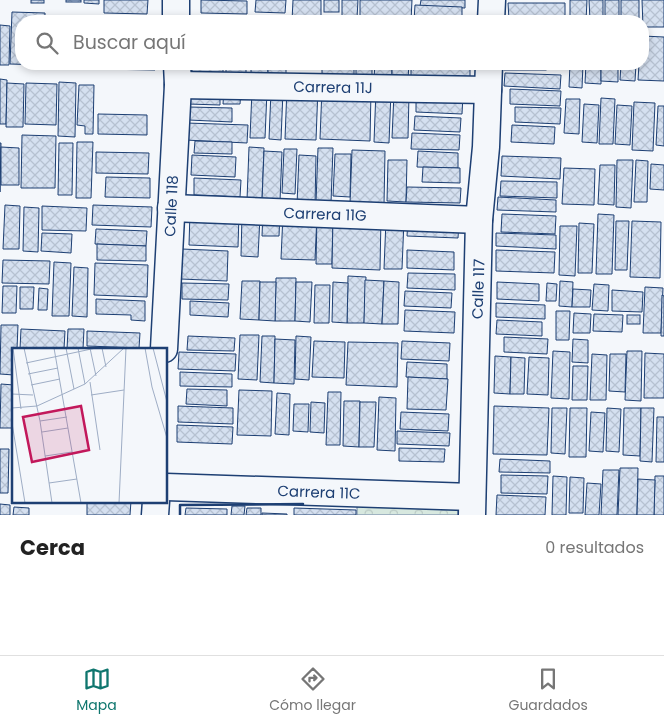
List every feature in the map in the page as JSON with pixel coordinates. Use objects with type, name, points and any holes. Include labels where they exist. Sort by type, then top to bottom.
[{"type":"street","points":[[176,0],[176,15]]},
{"type":"street","points":[[491,15],[492,0]]},
{"type":"street","name":"Calle 117","points":[[472,506],[479,220],[486,147],[489,70]]},
{"type":"street","name":"Carrera 11J","points":[[177,74],[488,90]]},
{"type":"street","name":"Calle 118","points":[[164,348],[177,74]]},
{"type":"street","name":"Carrera 11G","points":[[171,208],[479,220]]},
{"type":"street","name":"Carrera 11C","points":[[168,487],[472,506]]},
{"type":"street","points":[[155,515],[156,502]]},
{"type":"green space","points":[[357,504],[458,509],[458,515],[357,515]]},
{"type":"building","points":[[31,0],[44,0],[44,3],[31,3]]},
{"type":"building","points":[[66,0],[81,0],[81,2],[66,2]]},
{"type":"building","points":[[84,0],[99,0],[99,4],[84,3]]},
{"type":"building","points":[[104,0],[148,0],[147,14],[104,13]]},
{"type":"building","points":[[201,0],[247,1],[247,14],[201,13]]},
{"type":"building","points":[[256,0],[286,0],[285,13],[255,12]]},
{"type":"building","points":[[293,0],[321,0],[321,15],[292,15]]},
{"type":"building","points":[[324,0],[339,0],[339,12],[324,12]]},
{"type":"building","points":[[342,0],[358,0],[357,15],[342,15]]},
{"type":"building","points":[[360,0],[412,0],[411,15],[360,15]]},
{"type":"building","points":[[421,0],[465,0],[465,8],[420,6]]},
{"type":"building","points":[[570,0],[587,0],[586,15],[570,15]]},
{"type":"building","points":[[589,0],[603,0],[603,15],[590,15]]},
{"type":"building","points":[[605,0],[619,0],[619,15],[605,15]]},
{"type":"building","points":[[621,0],[639,0],[639,15],[621,15]]},
{"type":"building","points":[[642,0],[664,0],[664,27],[649,27],[649,15],[643,15]]},
{"type":"building","points":[[508,3],[565,3],[565,15],[509,15]]},
{"type":"building","points":[[415,5],[462,7],[462,15],[414,15]]},
{"type":"building","points":[[12,12],[45,13],[45,15],[15,15],[15,64],[10,64]]},
{"type":"building","points":[[0,25],[10,26],[9,65],[0,65]]},
{"type":"building","points":[[649,36],[664,37],[664,81],[638,80],[639,70],[649,70]]},
{"type":"building","points":[[192,70],[223,70],[223,73],[192,72]]},
{"type":"building","points":[[226,70],[246,70],[246,74],[226,74]]},
{"type":"building","points":[[251,70],[268,70],[268,78],[251,77]]},
{"type":"building","points":[[268,70],[286,70],[286,78],[268,78]]},
{"type":"building","points":[[322,70],[354,70],[354,82],[322,81]]},
{"type":"building","points":[[356,70],[372,70],[372,82],[356,81]]},
{"type":"building","points":[[375,70],[392,70],[392,78],[374,78]]},
{"type":"building","points":[[392,70],[409,70],[408,79],[392,78]]},
{"type":"building","points":[[411,70],[470,70],[470,84],[411,77]]},
{"type":"building","points":[[570,70],[583,70],[582,88],[569,87]]},
{"type":"building","points":[[586,70],[601,70],[601,84],[585,83]]},
{"type":"building","points":[[601,70],[618,70],[618,82],[601,81]]},
{"type":"building","points":[[621,70],[636,70],[635,81],[620,80]]},
{"type":"building","points":[[505,73],[561,75],[560,89],[504,86]]},
{"type":"building","points":[[0,79],[7,80],[6,124],[0,124]]},
{"type":"building","points":[[59,82],[76,83],[75,137],[58,136]]},
{"type":"building","points":[[7,83],[24,84],[23,127],[6,127]]},
{"type":"building","points":[[26,83],[57,84],[56,125],[25,124]]},
{"type":"building","points":[[79,85],[94,85],[93,134],[85,134],[85,126],[77,125]]},
{"type":"building","points":[[189,86],[220,87],[220,105],[188,104]]},
{"type":"building","points":[[287,87],[318,88],[316,140],[285,139]]},
{"type":"building","points":[[322,88],[371,90],[370,141],[320,139]]},
{"type":"building","points":[[224,89],[241,90],[240,104],[223,104]]},
{"type":"building","points":[[510,89],[561,91],[560,106],[510,104]]},
{"type":"building","points":[[252,90],[267,91],[265,138],[250,138]]},
{"type":"building","points":[[376,90],[391,91],[389,143],[374,142]]},
{"type":"building","points":[[271,91],[283,91],[281,140],[269,139]]},
{"type":"building","points":[[394,93],[409,94],[408,138],[392,138]]},
{"type":"building","points":[[416,93],[463,95],[462,114],[416,112]]},
{"type":"building","points":[[601,98],[615,99],[613,144],[599,144]]},
{"type":"building","points":[[566,99],[580,99],[579,134],[564,133]]},
{"type":"building","points":[[634,102],[655,103],[653,151],[632,150]]},
{"type":"building","points":[[584,104],[599,105],[597,143],[582,142]]},
{"type":"building","points":[[617,105],[632,106],[630,145],[615,144]]},
{"type":"building","points":[[658,106],[664,106],[664,146],[656,145]]},
{"type":"building","points":[[189,107],[232,108],[232,122],[189,120]]},
{"type":"building","points":[[515,107],[561,108],[560,124],[515,122]]},
{"type":"building","points":[[98,114],[147,115],[147,135],[98,134]]},
{"type":"building","points":[[415,116],[461,118],[460,132],[414,130]]},
{"type":"building","points":[[186,123],[248,125],[247,143],[185,140]]},
{"type":"building","points":[[512,125],[555,127],[554,144],[511,142]]},
{"type":"building","points":[[412,133],[460,135],[459,150],[411,149]]},
{"type":"building","points":[[22,135],[56,136],[55,188],[21,188]]},
{"type":"building","points":[[195,141],[232,142],[232,154],[194,153]]},
{"type":"building","points":[[77,142],[93,142],[91,198],[76,198]]},
{"type":"building","points":[[0,143],[1,143],[0,192]]},
{"type":"building","points":[[59,143],[73,143],[72,195],[58,195]]},
{"type":"building","points":[[1,147],[19,148],[19,185],[1,185]]},
{"type":"building","points":[[249,147],[264,148],[262,201],[247,200]]},
{"type":"building","points":[[318,148],[333,148],[331,203],[316,202]]},
{"type":"building","points":[[284,149],[297,149],[295,194],[282,193]]},
{"type":"building","points":[[352,150],[385,151],[384,205],[350,203]]},
{"type":"building","points":[[264,151],[282,152],[280,201],[262,201]]},
{"type":"building","points":[[418,151],[458,153],[458,168],[417,167]]},
{"type":"building","points":[[96,152],[149,153],[148,174],[96,173]]},
{"type":"building","points":[[335,154],[351,154],[350,197],[333,196]]},
{"type":"building","points":[[192,155],[236,157],[235,177],[191,175]]},
{"type":"building","points":[[299,155],[316,156],[315,206],[297,205]]},
{"type":"building","points":[[502,156],[561,158],[560,179],[501,176]]},
{"type":"building","points":[[388,160],[407,160],[406,202],[387,201]]},
{"type":"building","points":[[617,160],[633,160],[631,208],[616,207]]},
{"type":"building","points":[[636,160],[648,161],[647,202],[634,202]]},
{"type":"building","points":[[651,164],[664,165],[664,190],[650,189]]},
{"type":"building","points":[[600,165],[615,165],[614,205],[598,204]]},
{"type":"building","points":[[423,167],[460,168],[460,183],[422,182]]},
{"type":"building","points":[[564,168],[595,169],[594,205],[562,204]]},
{"type":"building","points":[[106,177],[150,178],[150,198],[105,197]]},
{"type":"building","points":[[194,178],[241,180],[240,197],[194,195]]},
{"type":"building","points":[[501,181],[557,182],[557,198],[500,196]]},
{"type":"building","points":[[407,187],[461,188],[460,203],[406,202]]},
{"type":"building","points":[[498,197],[556,200],[556,212],[497,210]]},
{"type":"building","points":[[5,205],[20,206],[19,249],[3,249]]},
{"type":"building","points":[[93,205],[152,207],[151,227],[92,225]]},
{"type":"building","points":[[42,206],[87,208],[86,231],[42,230]]},
{"type":"building","points":[[24,207],[39,208],[38,252],[23,251]]},
{"type":"building","points":[[263,211],[280,212],[279,236],[262,236]]},
{"type":"building","points":[[190,212],[239,214],[238,247],[189,245]]},
{"type":"building","points":[[283,214],[317,215],[315,260],[281,259]]},
{"type":"building","points":[[502,214],[556,216],[555,234],[501,232]]},
{"type":"building","points":[[598,214],[614,215],[612,274],[596,274]]},
{"type":"building","points":[[242,215],[260,216],[258,257],[241,256]]},
{"type":"building","points":[[317,215],[333,216],[332,264],[316,264]]},
{"type":"building","points":[[333,216],[381,217],[380,270],[332,268]]},
{"type":"building","points":[[408,219],[459,221],[458,238],[407,236]]},
{"type":"building","points":[[386,220],[404,220],[402,269],[384,269]]},
{"type":"building","points":[[616,221],[629,221],[627,270],[615,270]]},
{"type":"building","points":[[632,221],[661,222],[660,278],[630,277]]},
{"type":"building","points":[[579,223],[594,224],[592,273],[578,273]]},
{"type":"building","points":[[560,226],[577,226],[575,276],[559,275]]},
{"type":"building","points":[[96,229],[147,231],[146,246],[95,244]]},
{"type":"building","points":[[42,233],[72,234],[71,253],[41,251]]},
{"type":"building","points":[[496,233],[556,235],[556,249],[496,246]]},
{"type":"building","points":[[97,244],[146,246],[146,261],[97,260]]},
{"type":"building","points":[[182,249],[228,251],[227,281],[181,279]]},
{"type":"building","points":[[407,250],[454,252],[454,270],[407,268]]},
{"type":"building","points":[[496,250],[555,252],[554,273],[496,271]]},
{"type":"building","points":[[3,260],[50,261],[49,284],[2,283]]},
{"type":"building","points":[[54,262],[71,263],[69,316],[52,316]]},
{"type":"building","points":[[95,263],[148,265],[147,297],[94,295]]},
{"type":"building","points":[[74,267],[88,268],[87,317],[72,316]]},
{"type":"building","points":[[408,273],[455,274],[455,290],[407,288]]},
{"type":"building","points":[[348,276],[366,277],[364,323],[347,323]]},
{"type":"building","points":[[276,278],[296,278],[295,321],[275,321]]},
{"type":"building","points":[[365,280],[384,281],[382,324],[364,323]]},
{"type":"building","points":[[242,281],[260,281],[259,320],[240,319]]},
{"type":"building","points":[[384,281],[399,282],[398,324],[382,324]]},
{"type":"building","points":[[560,281],[573,282],[572,307],[559,306]]},
{"type":"building","points":[[260,282],[276,282],[275,321],[259,320]]},
{"type":"building","points":[[296,282],[312,282],[310,322],[295,321]]},
{"type":"building","points":[[333,282],[348,283],[347,323],[332,322]]},
{"type":"building","points":[[497,282],[539,284],[539,301],[497,299]]},
{"type":"building","points":[[182,283],[229,284],[228,300],[182,299]]},
{"type":"building","points":[[547,283],[557,284],[556,301],[546,301]]},
{"type":"building","points":[[594,284],[609,285],[608,311],[592,310]]},
{"type":"building","points":[[315,285],[330,285],[329,323],[314,323]]},
{"type":"building","points":[[3,286],[17,286],[16,313],[2,313]]},
{"type":"building","points":[[20,287],[34,287],[33,309],[20,309]]},
{"type":"building","points":[[645,287],[663,288],[661,333],[643,333]]},
{"type":"building","points":[[39,288],[48,289],[47,310],[38,310]]},
{"type":"building","points":[[573,289],[591,290],[590,307],[572,307]]},
{"type":"building","points":[[612,290],[643,292],[642,312],[612,311]]},
{"type":"building","points":[[405,291],[452,293],[451,308],[404,306]]},
{"type":"building","points":[[662,295],[664,296],[664,336],[661,336]]},
{"type":"building","points":[[96,299],[145,301],[145,321],[131,320],[131,315],[96,314]]},
{"type":"building","points":[[190,301],[229,303],[228,317],[190,315]]},
{"type":"building","points":[[496,303],[545,305],[545,319],[496,317]]},
{"type":"building","points":[[405,310],[455,312],[454,333],[404,331]]},
{"type":"building","points":[[556,311],[570,311],[569,340],[556,340]]},
{"type":"building","points":[[574,313],[591,314],[590,333],[573,333]]},
{"type":"building","points":[[594,314],[623,315],[622,332],[593,331]]},
{"type":"building","points":[[627,315],[640,315],[640,324],[627,324]]},
{"type":"building","points":[[497,320],[542,322],[542,336],[496,334]]},
{"type":"building","points":[[1,325],[18,325],[17,348],[12,348],[12,375],[0,374]]},
{"type":"building","points":[[21,329],[65,331],[64,348],[20,348]]},
{"type":"building","points":[[68,329],[84,329],[83,348],[67,348]]},
{"type":"building","points":[[87,331],[140,333],[139,348],[87,346]]},
{"type":"building","points":[[240,335],[259,335],[257,380],[238,379]]},
{"type":"building","points":[[188,336],[235,338],[234,351],[187,350]]},
{"type":"building","points":[[262,336],[275,336],[274,383],[260,382]]},
{"type":"building","points":[[296,336],[311,337],[309,380],[295,379]]},
{"type":"building","points":[[504,337],[548,339],[547,354],[504,352]]},
{"type":"building","points":[[275,339],[295,340],[294,384],[274,383]]},
{"type":"building","points":[[573,339],[588,340],[588,363],[572,362]]},
{"type":"building","points":[[314,341],[345,342],[344,378],[312,377]]},
{"type":"building","points":[[402,341],[450,343],[449,361],[401,359]]},
{"type":"building","points":[[348,342],[398,343],[397,387],[346,385]]},
{"type":"building","points":[[553,351],[570,352],[569,399],[551,398]]},
{"type":"building","points":[[627,351],[642,351],[641,401],[625,400]]},
{"type":"building","points":[[179,352],[236,354],[235,371],[178,369]]},
{"type":"building","points":[[645,353],[664,354],[664,398],[644,398]]},
{"type":"building","points":[[592,354],[607,355],[606,400],[590,400]]},
{"type":"building","points":[[610,354],[626,354],[625,392],[609,391]]},
{"type":"building","points":[[495,356],[511,357],[510,394],[494,393]]},
{"type":"building","points":[[511,357],[525,358],[524,394],[510,394]]},
{"type":"building","points":[[529,357],[549,358],[548,395],[527,394]]},
{"type":"building","points":[[407,362],[447,364],[447,379],[406,377]]},
{"type":"building","points":[[573,366],[588,366],[587,400],[572,400]]},
{"type":"building","points":[[180,372],[232,374],[232,387],[180,386]]},
{"type":"building","points":[[408,377],[448,379],[446,410],[407,409]]},
{"type":"building","points":[[1,384],[12,385],[12,428],[0,428]]},
{"type":"building","points":[[187,389],[227,390],[227,406],[186,404]]},
{"type":"building","points":[[239,390],[272,391],[271,436],[237,435]]},
{"type":"building","points":[[328,392],[341,392],[340,445],[326,445]]},
{"type":"building","points":[[277,393],[290,394],[289,435],[275,434]]},
{"type":"building","points":[[379,397],[396,398],[395,451],[377,450]]},
{"type":"building","points":[[344,401],[360,401],[359,447],[343,446]]},
{"type":"building","points":[[311,402],[325,403],[324,433],[310,432]]},
{"type":"building","points":[[360,402],[376,402],[374,447],[359,447]]},
{"type":"building","points":[[294,404],[309,404],[308,432],[293,431]]},
{"type":"building","points":[[178,406],[233,408],[233,424],[178,422]]},
{"type":"building","points":[[494,406],[549,408],[547,455],[493,454]]},
{"type":"building","points":[[552,408],[567,408],[565,454],[551,453]]},
{"type":"building","points":[[570,408],[587,408],[586,457],[569,457]]},
{"type":"building","points":[[607,408],[621,409],[619,452],[606,451]]},
{"type":"building","points":[[624,408],[641,408],[640,456],[623,455]]},
{"type":"building","points":[[641,408],[654,408],[652,462],[640,461]]},
{"type":"building","points":[[401,412],[449,414],[448,431],[400,429]]},
{"type":"building","points":[[591,412],[605,413],[603,452],[589,451]]},
{"type":"building","points":[[657,417],[664,417],[664,462],[656,462]]},
{"type":"building","points":[[177,425],[233,427],[232,444],[177,442]]},
{"type":"building","points":[[397,431],[450,433],[449,446],[397,444]]},
{"type":"building","points":[[399,448],[445,449],[444,462],[399,461]]},
{"type":"building","points":[[0,449],[9,449],[8,493],[0,493]]},
{"type":"building","points":[[500,459],[550,461],[550,473],[499,472]]},
{"type":"building","points":[[620,468],[638,468],[637,515],[618,515]]},
{"type":"building","points":[[603,470],[619,470],[617,515],[601,515]]},
{"type":"building","points":[[501,475],[548,476],[547,494],[501,493]]},
{"type":"building","points":[[553,476],[567,477],[566,515],[552,515]]},
{"type":"building","points":[[655,476],[664,476],[664,515],[654,515]]},
{"type":"building","points":[[570,477],[584,478],[583,513],[569,513]]},
{"type":"building","points":[[638,479],[655,480],[654,515],[637,515]]},
{"type":"building","points":[[587,483],[601,484],[599,515],[585,515]]},
{"type":"building","points":[[497,495],[546,497],[545,515],[496,515]]},
{"type":"building","points":[[87,502],[131,502],[130,515],[87,515]]},
{"type":"building","points":[[0,504],[10,505],[10,515],[0,515]]},
{"type":"building","points":[[232,506],[245,506],[244,515],[231,515]]},
{"type":"building","points":[[14,507],[29,508],[29,515],[13,515]]},
{"type":"building","points":[[186,508],[227,509],[227,515],[185,515]]},
{"type":"building","points":[[247,508],[261,508],[261,515],[246,515]]},
{"type":"building","points":[[294,508],[356,510],[356,515],[294,515]]},
{"type":"building","points":[[262,513],[287,514],[287,515],[262,515]]},
{"type":"wall","points":[[180,515],[180,505],[303,504]]}]
